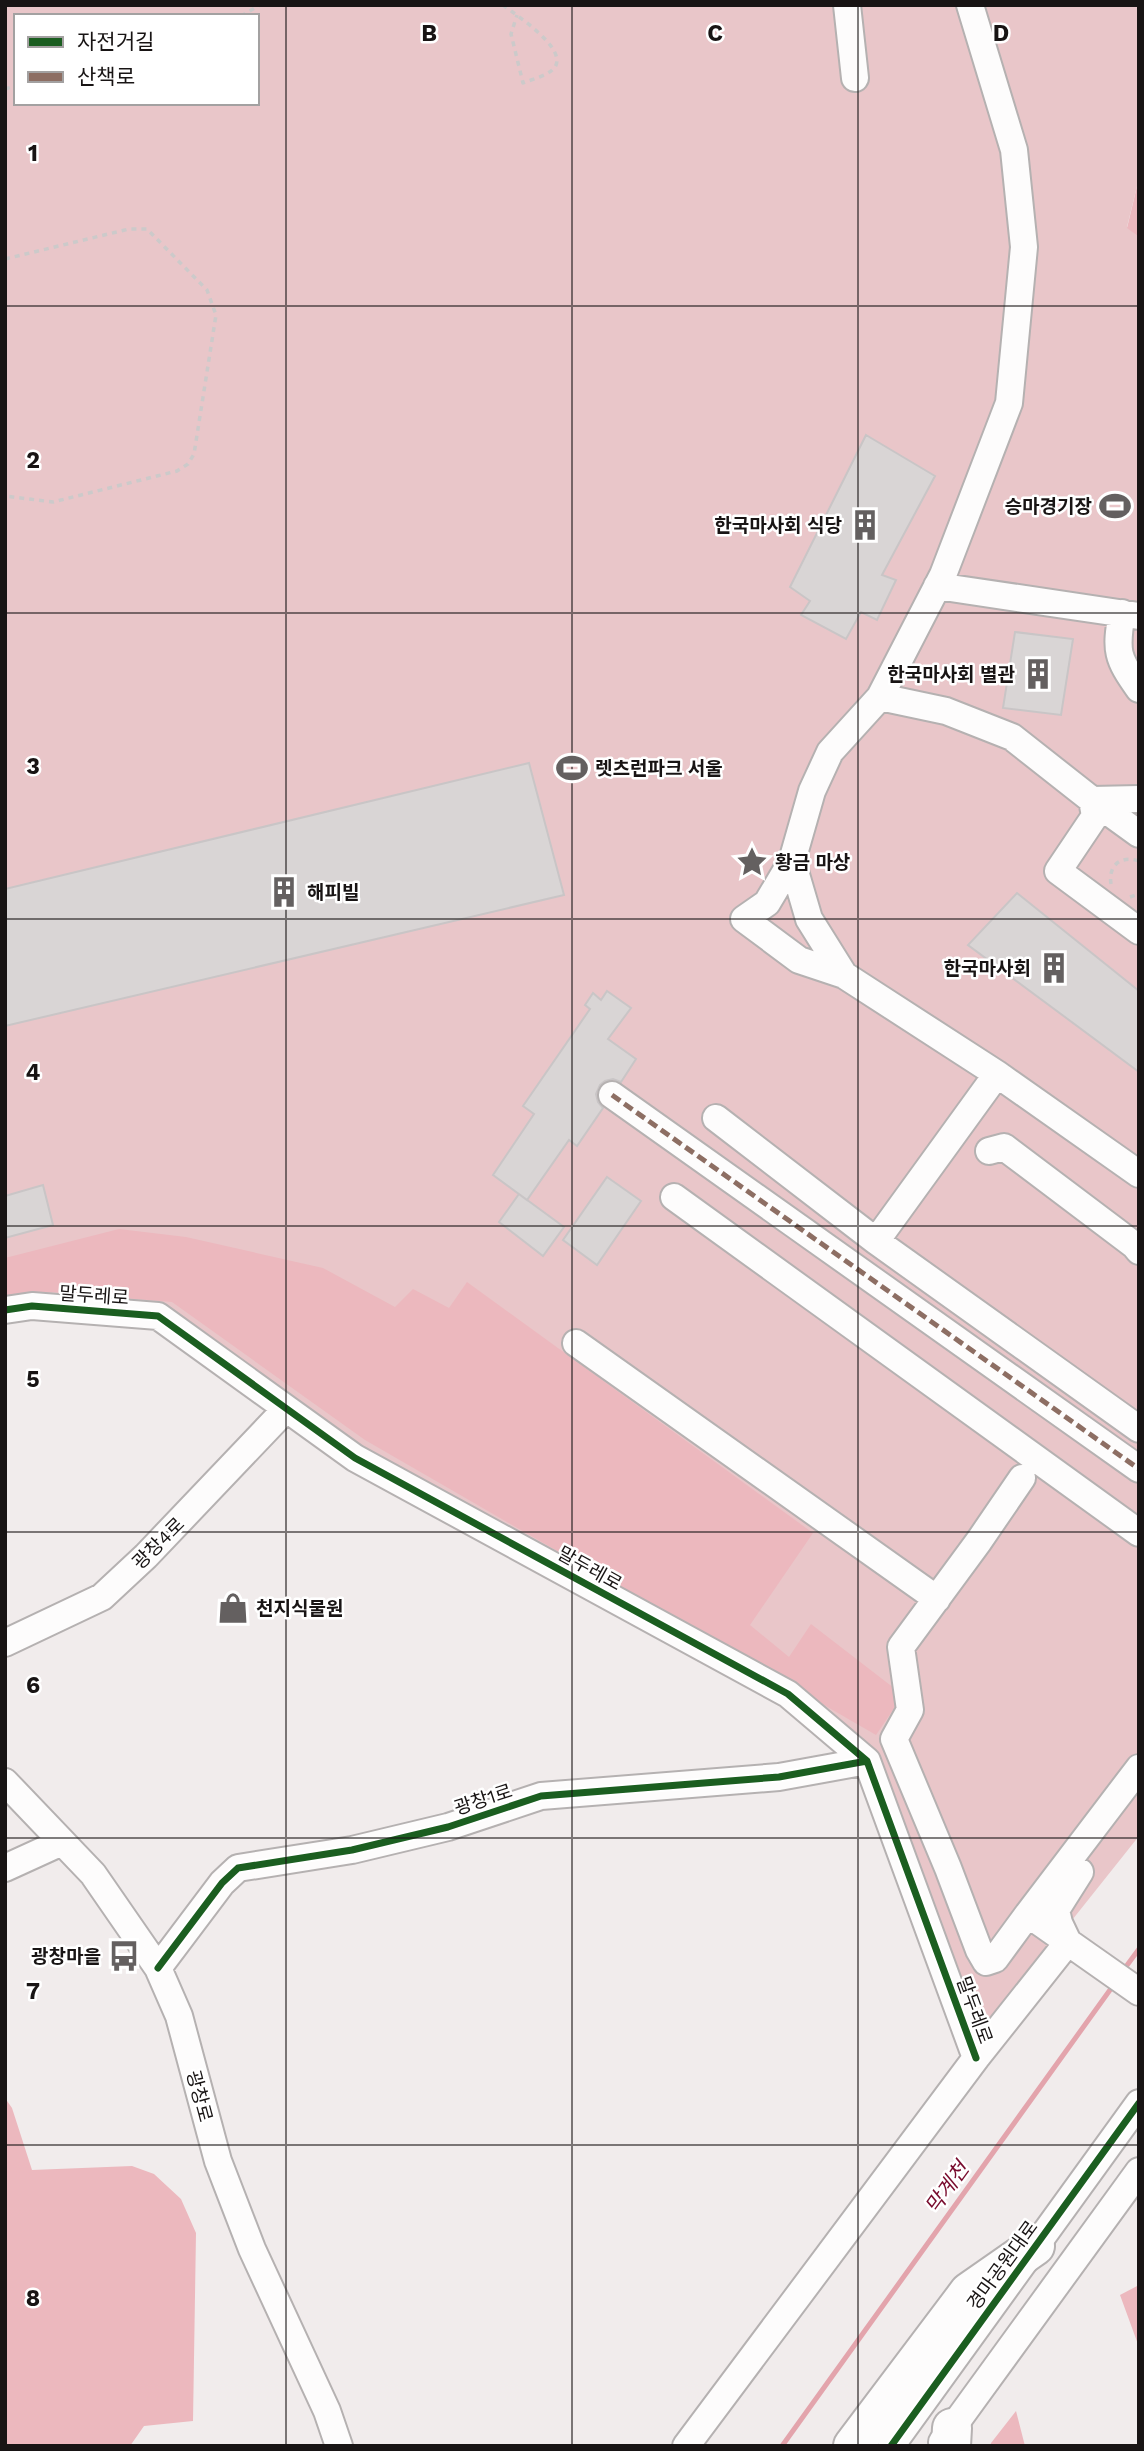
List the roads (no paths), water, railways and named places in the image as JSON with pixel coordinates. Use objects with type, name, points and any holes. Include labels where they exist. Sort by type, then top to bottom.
[{"type":"highway","points":[[853,2446],[969,2292],[1035,2246]]},
{"type":"street","points":[[847,5],[855,78]]},
{"type":"street","points":[[970,5],[1014,150],[1024,247],[1009,403],[937,586],[880,696],[830,752],[812,791],[792,861],[767,903],[744,919],[799,960],[844,975],[997,1074],[1139,1174]]},
{"type":"street","points":[[937,586],[1130,615],[1118,638],[1118,652],[1123,666],[1139,689]]},
{"type":"street","points":[[880,696],[946,711],[1012,737],[1139,834]]},
{"type":"street","points":[[1092,800],[1139,799]]},
{"type":"street","points":[[1092,800],[1095,816],[1058,871],[1139,930]]},
{"type":"street","points":[[792,861],[809,919],[844,975]]},
{"type":"street","points":[[876,1241],[997,1074]]},
{"type":"street","points":[[612,1095],[1139,1469]]},
{"type":"street","points":[[716,1118],[876,1241],[1139,1429]]},
{"type":"street","points":[[989,1151],[1004,1147],[1139,1251]]},
{"type":"street","points":[[674,1197],[1139,1533]]},
{"type":"street","name":"말두레로","points":[[5,1310],[32,1306],[158,1316],[355,1458],[788,1694],[867,1761],[976,2058],[686,2446]]},
{"type":"street","points":[[576,1343],[937,1599]]},
{"type":"street","name":"광창4로","points":[[5,1643],[102,1597],[146,1556],[286,1409]]},
{"type":"street","points":[[1022,1478],[901,1647],[910,1710],[894,1739],[986,1962],[995,1959],[1139,1768]]},
{"type":"street","name":"광창1로","points":[[158,1968],[222,1883],[238,1868],[364,1847],[448,1827],[541,1796],[779,1777],[867,1761]]},
{"type":"street","name":"광창로","points":[[5,1782],[93,1874],[158,1968],[178,2016],[218,2161],[252,2249],[327,2411],[339,2446]]},
{"type":"street","points":[[1075,1947],[1059,1923],[1056,1910],[1071,1884],[1139,1796]]},
{"type":"street","points":[[5,1868],[62,1842]]},
{"type":"street","points":[[1028,1914],[1139,1993]]},
{"type":"street","points":[[976,2058],[1075,1947]]},
{"type":"street","name":"경마공원대로","points":[[891,2446],[1139,2103]]},
{"type":"street","points":[[948,2440],[1139,2171]]},
{"type":"waterway","name":"막계천","points":[[1122,1972],[1139,1949]]},
{"type":"waterway","name":"막계천","points":[[782,2446],[1115,1983]]},
{"type":"place","name":"승마경기장","points":[[1115,506]]},
{"type":"place","name":"한국마사회 식당","points":[[865,525]]},
{"type":"place","name":"한국마사회 별관","points":[[1038,674]]},
{"type":"place","name":"렛츠런파크 서울","points":[[572,768]]},
{"type":"place","name":"황금 마상","points":[[752,862]]},
{"type":"place","name":"해피빌","points":[[284,892]]},
{"type":"place","name":"한국마사회","points":[[1054,968]]},
{"type":"place","name":"천지식물원","points":[[233,1608]]},
{"type":"place","name":"광창마을","points":[[124,1956]]}]
